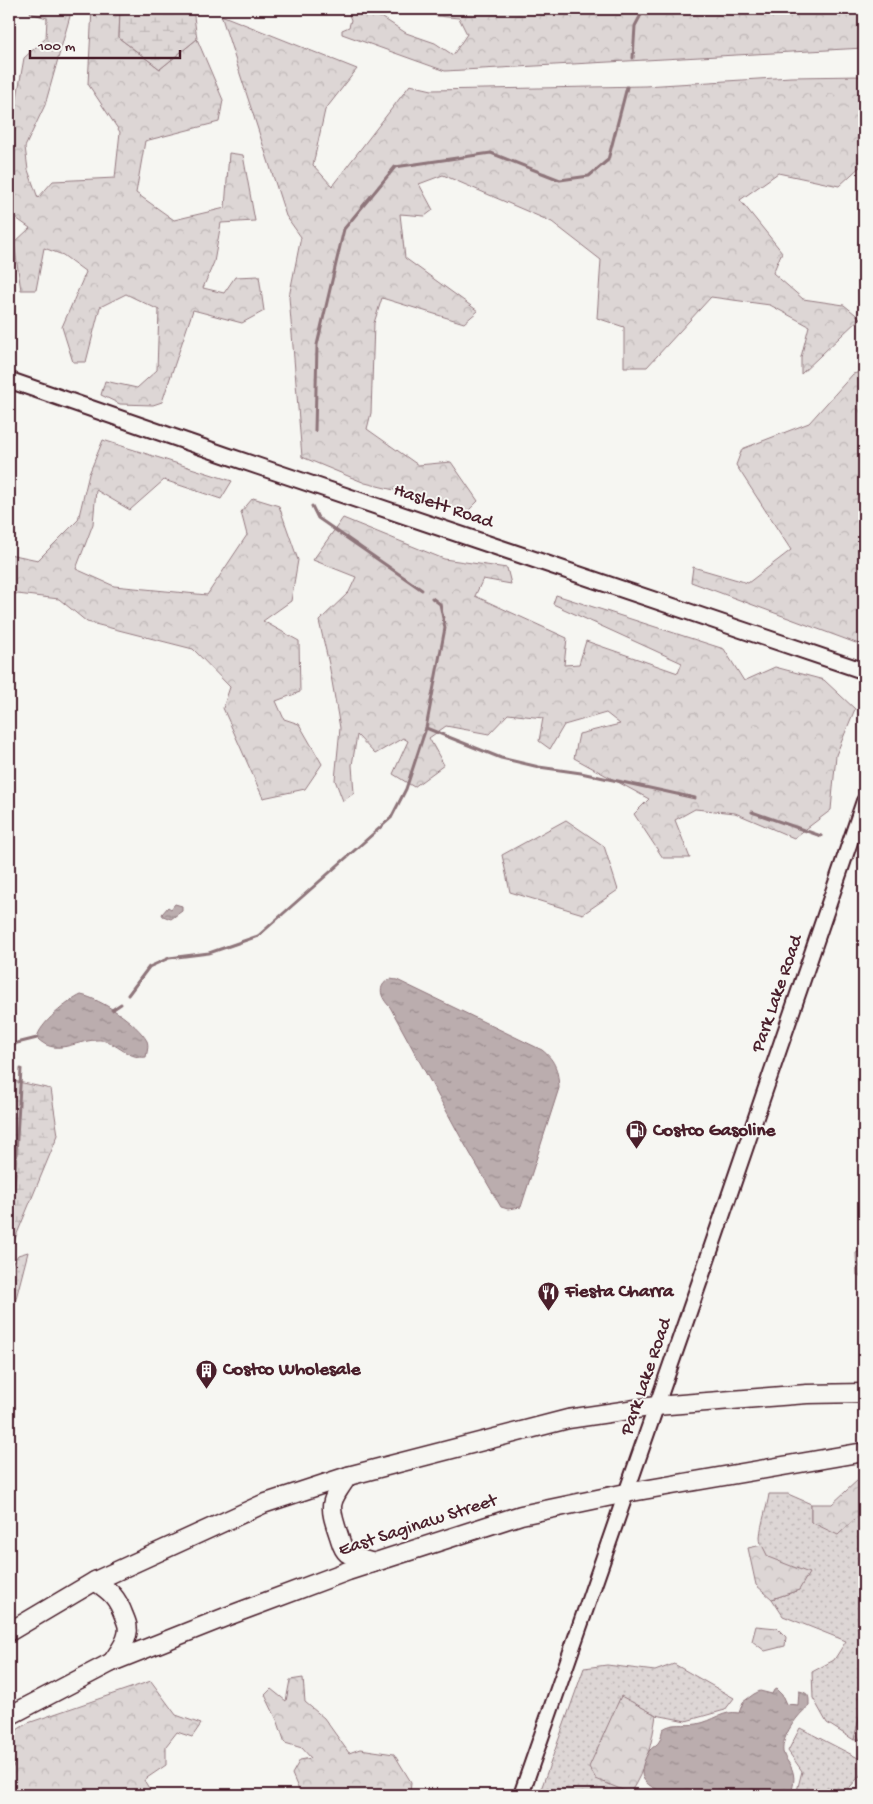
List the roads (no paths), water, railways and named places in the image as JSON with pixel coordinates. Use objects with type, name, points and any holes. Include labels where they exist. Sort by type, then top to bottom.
[{"type":"main road","name":"Haslett Road","points":[[9,380],[864,671]]},
{"type":"main road","points":[[9,1632],[94,1581],[263,1504],[348,1476],[568,1419],[656,1406],[807,1394],[864,1393]]},
{"type":"main road","name":"East Saginaw Street","points":[[9,1716],[112,1662],[228,1616],[372,1563],[521,1515],[626,1493],[864,1452]]},
{"type":"main road","points":[[348,1476],[336,1493],[332,1503],[331,1514],[343,1547],[348,1553],[372,1563]]},
{"type":"main road","points":[[94,1581],[112,1594],[118,1601],[128,1626],[123,1645],[112,1662]]},
{"type":"street","name":"Park Lake Road","points":[[521,1795],[864,800]]},
{"type":"water","points":[[175,904],[182,906],[182,911],[171,919],[163,916],[162,914],[168,907],[171,909]]},
{"type":"water","points":[[390,979],[397,980],[542,1050],[553,1062],[557,1071],[559,1088],[521,1207],[508,1209],[501,1207],[460,1136],[390,1007],[382,996],[381,989]]},
{"type":"water","points":[[81,995],[98,1001],[118,1013],[135,1027],[147,1041],[146,1057],[132,1055],[102,1040],[58,1047],[44,1044],[37,1038],[48,1020],[69,1002]]},
{"type":"water","points":[[776,1689],[782,1695],[786,1704],[798,1705],[799,1691],[807,1694],[809,1698],[809,1706],[791,1726],[783,1746],[784,1755],[791,1766],[793,1774],[794,1782],[790,1795],[671,1795],[649,1785],[645,1780],[642,1775],[644,1761],[649,1751],[661,1739],[663,1729],[675,1725],[703,1723],[723,1714],[739,1713],[743,1702],[754,1694],[760,1691],[772,1694]]},
{"type":"waterway","points":[[633,58],[635,26],[644,9]]},
{"type":"waterway","points":[[315,431],[317,345],[344,229],[395,167],[491,153],[560,180],[589,176],[608,160],[627,87]]},
{"type":"waterway","points":[[312,506],[318,518],[422,590]]},
{"type":"waterway","points":[[128,995],[149,967],[169,958],[209,953],[258,936],[391,818],[406,789],[426,728],[445,628],[440,604],[432,598]]},
{"type":"waterway","points":[[426,728],[501,758],[695,798]]},
{"type":"waterway","points":[[752,812],[821,836]]},
{"type":"waterway","points":[[112,1010],[121,1004]]},
{"type":"waterway","points":[[9,1048],[17,1043],[37,1038]]},
{"type":"waterway","points":[[11,1239],[21,1069]]},
{"type":"place","name":"Costco Gasoline","points":[[637,1150]]},
{"type":"place","name":"Fiesta Charra","points":[[549,1311]]},
{"type":"place","name":"Costco Wholesale","points":[[207,1389]]}]
